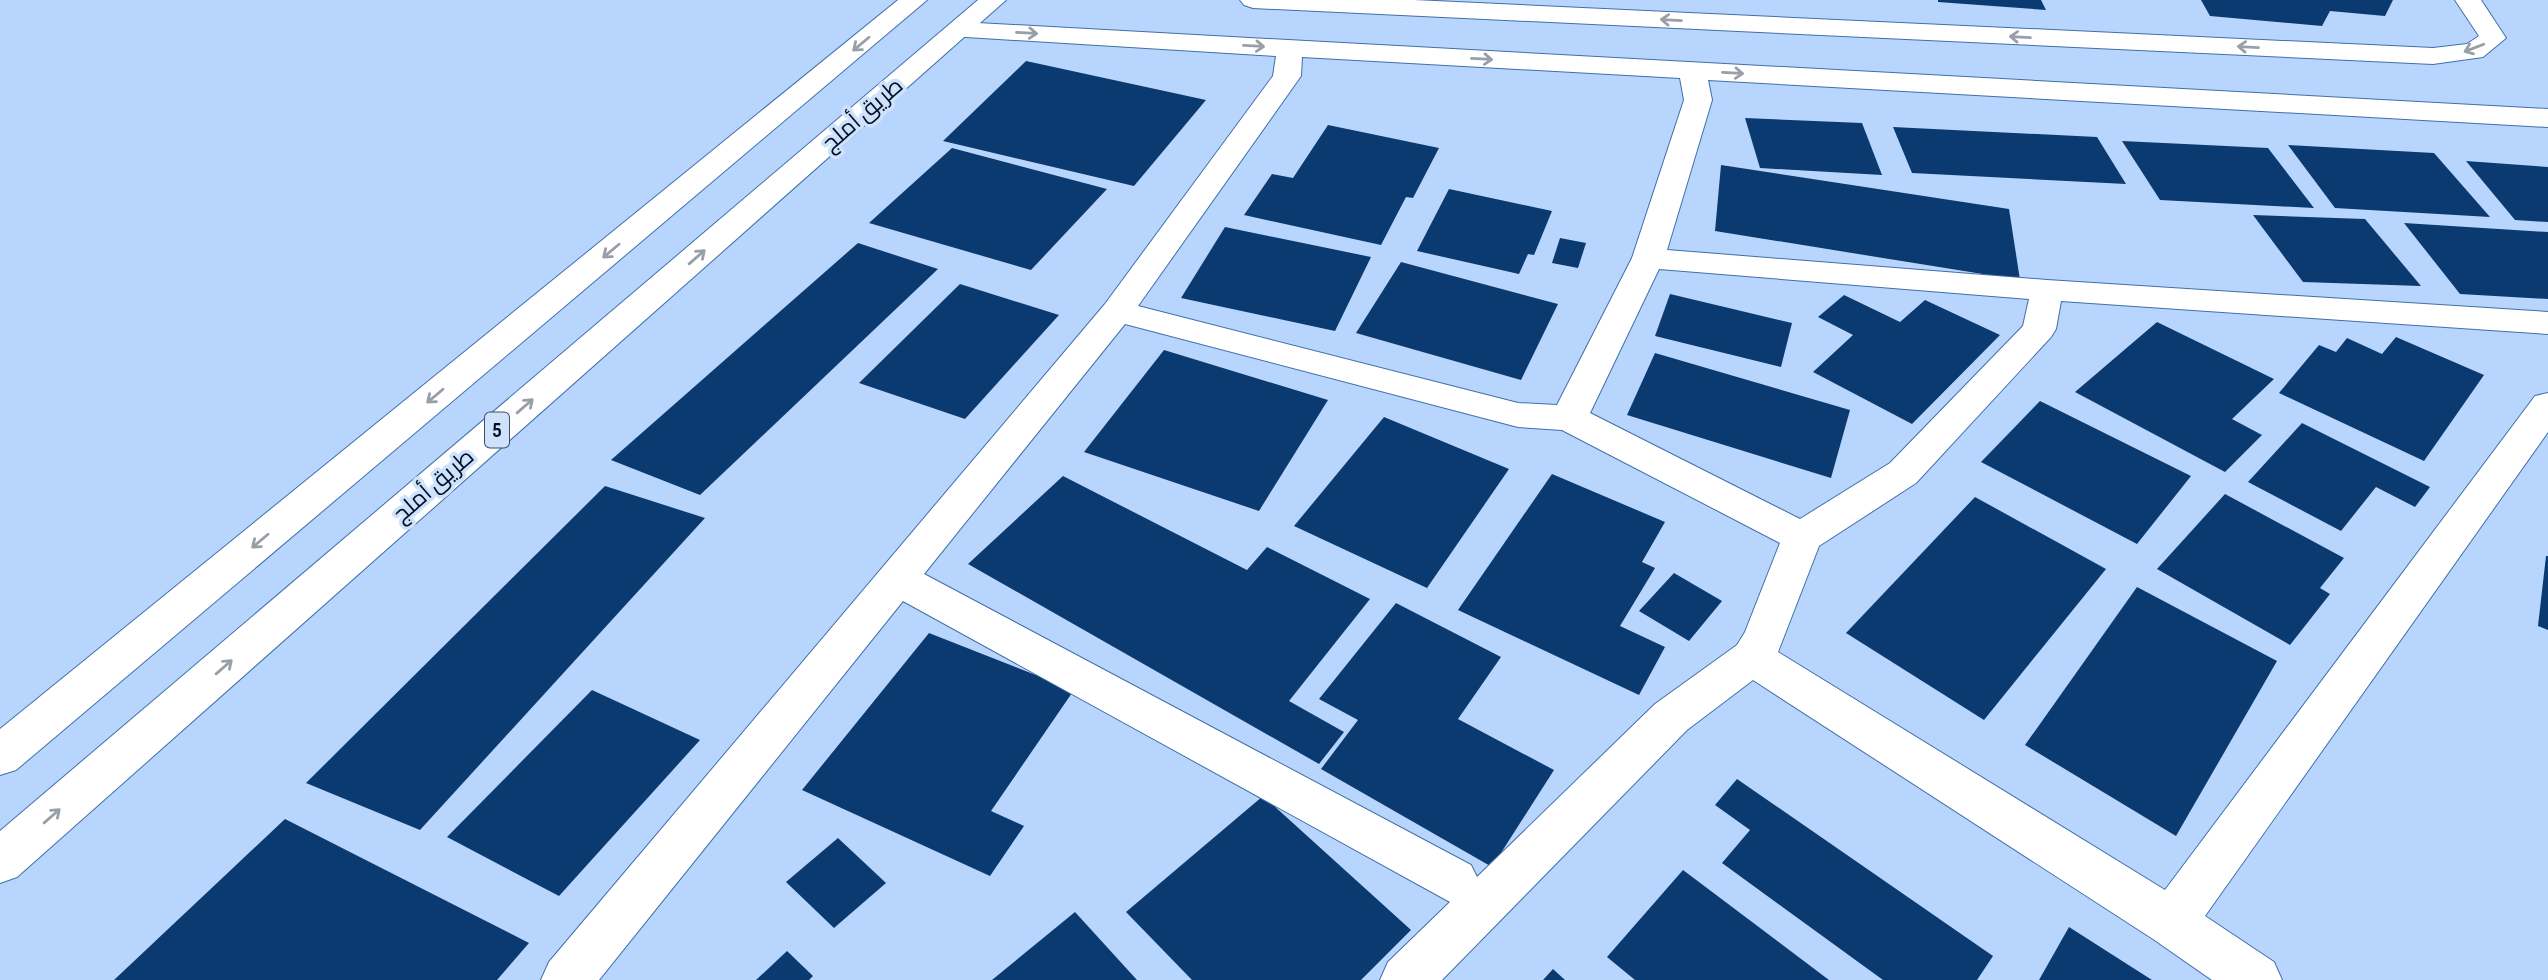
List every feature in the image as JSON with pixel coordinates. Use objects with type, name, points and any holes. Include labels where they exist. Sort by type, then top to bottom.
[{"type":"main road","points":[[0,756],[914,0]]},
{"type":"main road","name":"طريق أملج","points":[[0,861],[993,0]]},
{"type":"main road","points":[[1253,0],[2433,56],[2474,51],[2493,38],[2468,0]]},
{"type":"main road","points":[[959,30],[2548,118]]},
{"type":"main road","points":[[567,980],[1117,311],[1287,76],[1290,48]]},
{"type":"main road","points":[[1569,418],[1648,258],[1698,100],[1692,70]]},
{"type":"main road","points":[[1648,258],[2048,290],[2548,323]]},
{"type":"main road","points":[[1406,980],[1671,717],[1752,657],[1764,639],[1802,537],[1903,473],[2039,329],[2048,290]]},
{"type":"main road","points":[[1117,311],[1518,415],[1569,418],[1802,537]]},
{"type":"main road","points":[[2171,922],[2548,405]]},
{"type":"main road","points":[[898,579],[1454,881]]},
{"type":"main road","points":[[1752,657],[2171,922],[2256,980]]},
{"type":"building","points":[[2041,0],[2046,10],[1938,2]]},
{"type":"building","points":[[2201,0],[2393,0],[2385,16],[2330,11],[2322,26],[2210,16]]},
{"type":"building","points":[[1026,61],[1206,100],[1134,186],[943,141]]},
{"type":"building","points":[[1745,118],[1862,123],[1882,175],[1760,168]]},
{"type":"building","points":[[1328,125],[1439,148],[1413,198],[1406,197],[1381,245],[1244,215],[1272,174],[1293,178]]},
{"type":"building","points":[[1893,127],[2097,137],[2126,184],[1912,173]]},
{"type":"building","points":[[2122,141],[2268,148],[2314,208],[2160,200]]},
{"type":"building","points":[[2288,145],[2434,153],[2490,217],[2335,208]]},
{"type":"building","points":[[952,148],[1107,189],[1031,270],[869,223]]},
{"type":"building","points":[[2466,161],[2548,167],[2548,222],[2515,220]]},
{"type":"building","points":[[1721,165],[2009,209],[2020,280],[1715,231]]},
{"type":"building","points":[[1449,189],[1552,211],[1534,255],[1528,254],[1519,274],[1417,251]]},
{"type":"building","points":[[2253,215],[2365,219],[2421,286],[2303,282]]},
{"type":"building","points":[[2404,223],[2548,232],[2548,299],[2460,294]]},
{"type":"building","points":[[1225,227],[1371,257],[1335,331],[1181,298]]},
{"type":"building","points":[[1560,238],[1586,243],[1578,268],[1552,263]]},
{"type":"building","points":[[858,243],[938,269],[700,495],[611,460]]},
{"type":"building","points":[[1401,262],[1558,304],[1521,380],[1356,333]]},
{"type":"building","points":[[960,284],[1059,315],[965,419],[859,383]]},
{"type":"building","points":[[1670,294],[1792,323],[1781,367],[1655,336]]},
{"type":"building","points":[[1844,295],[1900,322],[1925,300],[2000,335],[1912,424],[1813,372],[1853,335],[1818,317]]},
{"type":"building","points":[[2157,322],[2274,379],[2232,419],[2262,435],[2225,472],[2075,392]]},
{"type":"building","points":[[2396,337],[2484,375],[2424,461],[2279,393],[2319,345],[2336,352],[2347,338],[2382,354]]},
{"type":"building","points":[[1164,350],[1328,400],[1259,511],[1084,452]]},
{"type":"building","points":[[1655,353],[1850,410],[1831,478],[1627,415]]},
{"type":"building","points":[[2040,401],[2191,476],[2137,544],[1981,462]]},
{"type":"building","points":[[1384,417],[1509,469],[1427,588],[1294,526]]},
{"type":"building","points":[[2302,423],[2430,487],[2415,507],[2376,487],[2341,531],[2248,482]]},
{"type":"building","points":[[1552,474],[1665,522],[1642,562],[1655,568],[1620,626],[1665,647],[1639,695],[1458,610]]},
{"type":"building","points":[[1063,476],[1247,570],[1267,547],[1370,599],[1289,701],[1344,732],[1319,764],[968,564]]},
{"type":"building","points":[[605,486],[705,518],[420,830],[306,783]]},
{"type":"building","points":[[2225,494],[2344,558],[2320,588],[2330,594],[2290,645],[2157,569]]},
{"type":"building","points":[[1975,497],[2106,569],[1984,720],[1846,633]]},
{"type":"building","points":[[2548,556],[2548,630],[2538,626]]},
{"type":"building","points":[[1674,573],[1722,601],[1689,641],[1639,611]]},
{"type":"building","points":[[2137,587],[2277,661],[2176,836],[2025,745]]},
{"type":"building","points":[[1396,603],[1501,657],[1458,719],[1554,770],[1492,867],[1321,769],[1358,720],[1319,699]]},
{"type":"building","points":[[929,633],[1074,690],[991,811],[1024,826],[990,876],[802,790]]},
{"type":"building","points":[[592,690],[700,740],[559,896],[447,837]]},
{"type":"building","points":[[1737,779],[1993,956],[1977,980],[1883,980],[1722,863],[1750,830],[1715,805]]},
{"type":"building","points":[[1263,796],[1411,930],[1361,980],[1192,980],[1126,912]]},
{"type":"building","points":[[285,819],[529,943],[497,980],[114,980]]},
{"type":"building","points":[[838,838],[886,883],[834,928],[786,882]]},
{"type":"building","points":[[1683,870],[1829,980],[1635,980],[1607,957]]},
{"type":"building","points":[[1075,912],[1137,980],[992,980]]},
{"type":"building","points":[[2069,927],[2152,980],[2039,980]]},
{"type":"building","points":[[787,951],[813,976],[809,980],[756,980]]},
{"type":"building","points":[[1553,969],[1565,980],[1543,980]]}]
